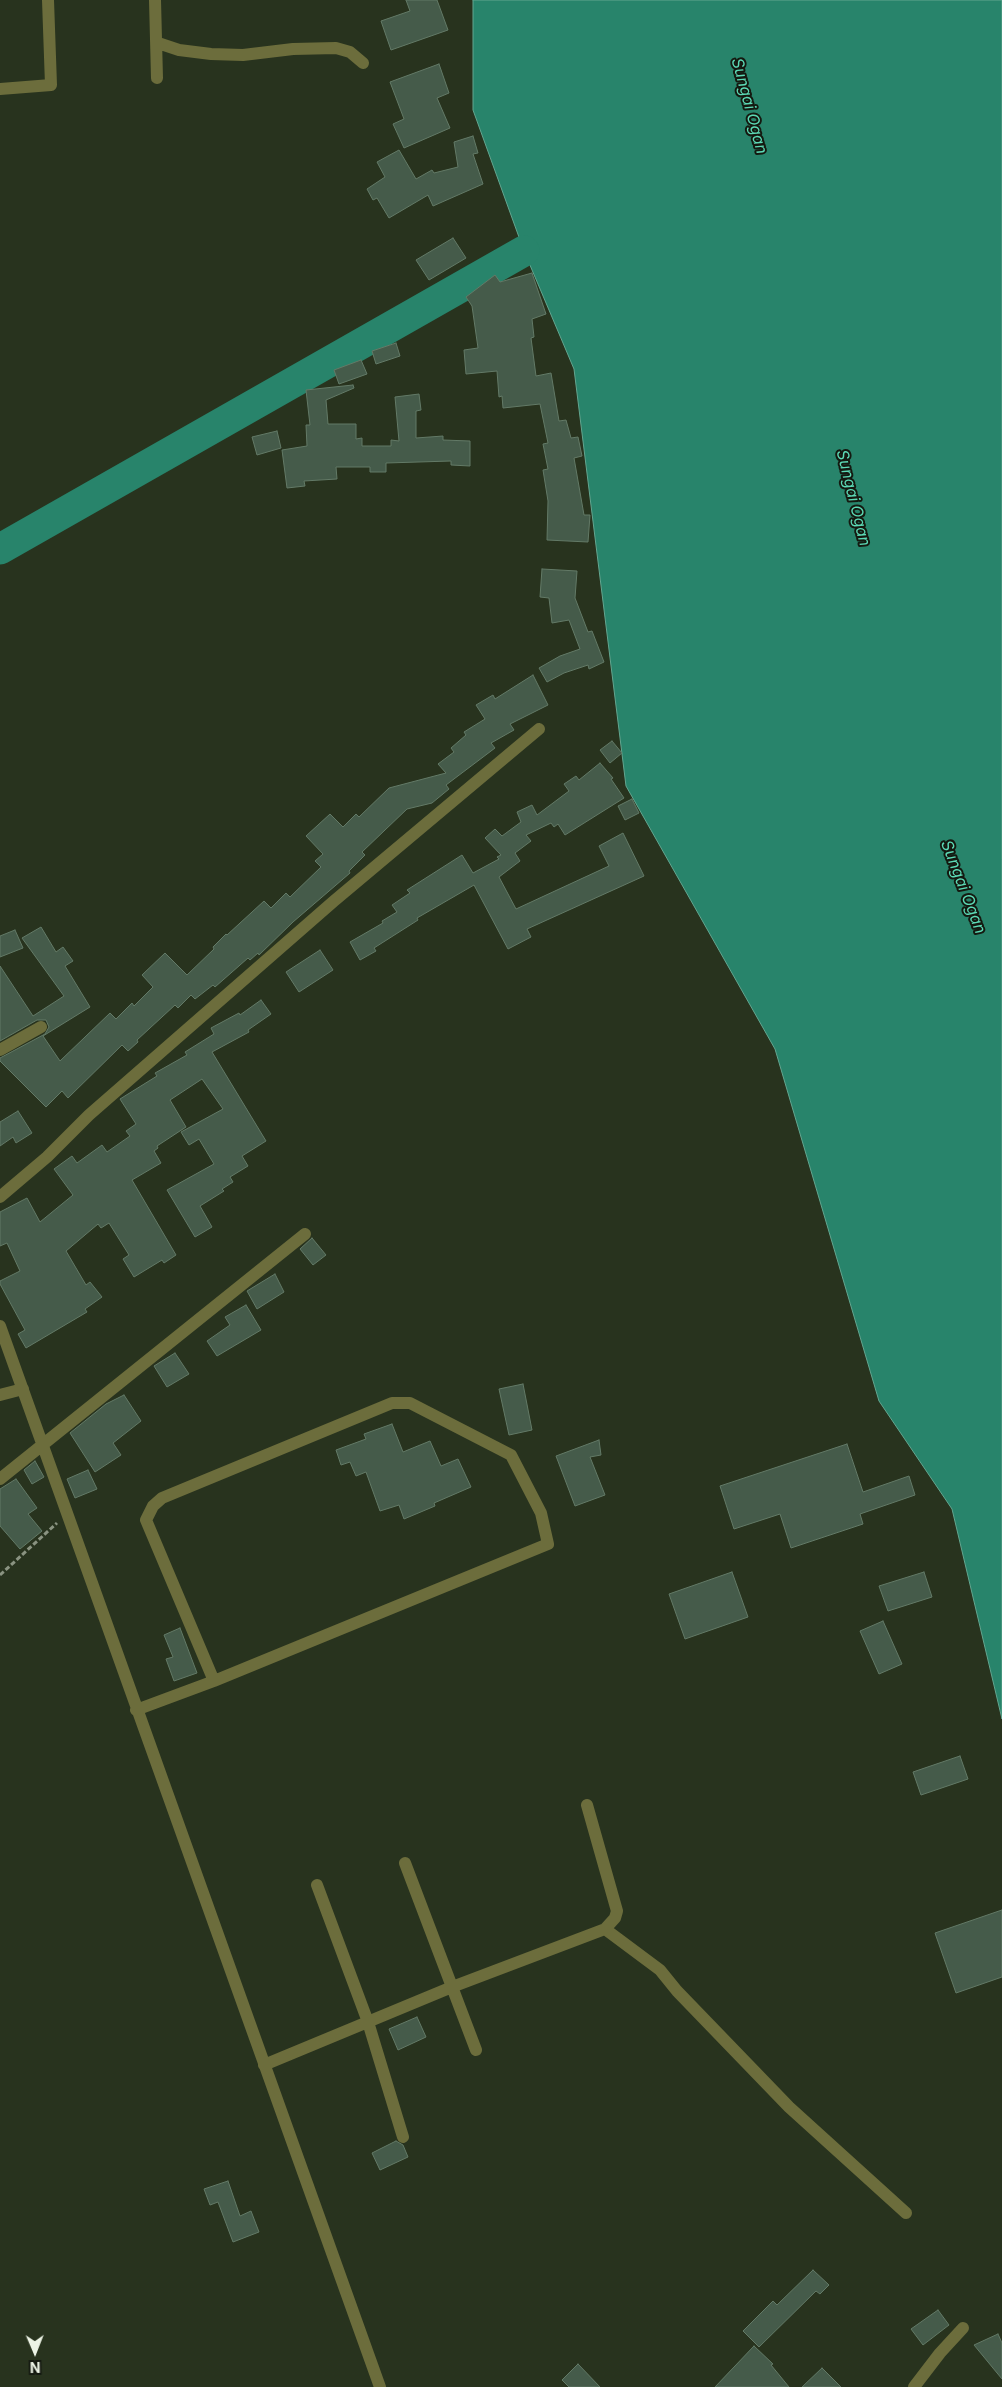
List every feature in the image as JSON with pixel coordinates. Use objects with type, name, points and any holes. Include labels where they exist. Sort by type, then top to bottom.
[{"type":"street","points":[[0,89],[51,86],[48,0]]},
{"type":"street","points":[[155,0],[158,43],[157,78]]},
{"type":"street","points":[[158,43],[179,50],[243,55],[293,48],[336,48],[350,52],[363,63]]},
{"type":"street","points":[[0,1198],[47,1157],[89,1115],[327,908],[539,729]]},
{"type":"street","points":[[0,1050],[41,1027]]},
{"type":"street","points":[[0,1479],[305,1234]]},
{"type":"street","points":[[0,1326],[66,1515],[380,2387]]},
{"type":"street","points":[[0,1395],[23,1389]]},
{"type":"street","points":[[136,1710],[214,1681],[548,1544],[541,1513],[510,1455],[410,1403],[392,1403],[162,1498],[152,1506],[146,1520],[214,1681]]},
{"type":"street","points":[[264,2065],[452,1987],[605,1929],[615,1918],[617,1911],[587,1805]]},
{"type":"street","points":[[404,1862],[476,2050]]},
{"type":"street","points":[[317,1885],[368,2022],[403,2138]]},
{"type":"street","points":[[605,1929],[660,1970],[677,1991],[790,2107],[906,2213]]},
{"type":"street","points":[[914,2387],[940,2353],[963,2328]]},
{"type":"path","points":[[0,1575],[66,1515]]},
{"type":"water","name":"Sungai Ogan","points":[[473,0],[1002,0],[1002,1719],[952,1509],[879,1401],[775,1049],[626,786],[574,369],[524,251],[473,110]]},
{"type":"building","points":[[406,0],[437,0],[448,30],[391,50],[381,21],[410,11]]},
{"type":"building","points":[[439,64],[449,93],[437,98],[450,128],[404,148],[393,124],[404,119],[390,82]]},
{"type":"building","points":[[473,136],[478,153],[473,154],[483,184],[433,206],[428,195],[389,218],[377,198],[373,200],[367,189],[385,177],[377,162],[399,150],[416,179],[432,170],[434,173],[458,167],[454,142]]},
{"type":"building","points":[[453,238],[466,258],[429,280],[416,260]]},
{"type":"building","points":[[532,273],[546,314],[532,319],[534,337],[531,338],[536,376],[551,373],[559,421],[566,420],[571,438],[578,437],[582,456],[574,458],[584,515],[590,515],[588,542],[547,540],[548,501],[543,470],[548,469],[543,444],[548,443],[540,404],[503,408],[502,396],[499,397],[497,371],[466,374],[464,350],[478,348],[472,306],[466,297],[495,275],[500,282]]},
{"type":"building","points":[[396,343],[400,356],[376,364],[372,351]]},
{"type":"building","points":[[361,360],[367,374],[339,384],[334,370]]},
{"type":"building","points":[[353,385],[354,388],[326,400],[328,424],[356,424],[356,439],[362,438],[362,446],[391,446],[391,440],[399,441],[395,397],[419,394],[421,410],[416,411],[416,438],[443,436],[443,440],[470,441],[470,466],[451,465],[451,461],[386,463],[386,472],[370,472],[370,467],[336,467],[337,479],[304,481],[305,486],[287,488],[282,450],[307,446],[306,425],[310,425],[306,390]]},
{"type":"building","points":[[277,431],[281,448],[257,455],[252,437]]},
{"type":"building","points":[[542,569],[577,571],[575,598],[588,632],[592,631],[604,662],[589,669],[588,665],[564,673],[547,682],[539,668],[560,656],[580,649],[569,620],[552,623],[549,598],[540,597]]},
{"type":"building","points":[[533,675],[548,705],[510,724],[514,730],[491,743],[495,748],[446,785],[449,789],[432,803],[407,809],[362,852],[365,855],[349,871],[350,873],[293,922],[259,955],[258,953],[250,960],[248,958],[215,987],[213,985],[195,999],[191,995],[178,1008],[175,1005],[137,1040],[138,1042],[128,1051],[122,1045],[68,1098],[62,1091],[46,1107],[0,1061],[0,1058],[45,1034],[49,1027],[46,1020],[37,1020],[0,1041],[0,966],[33,1016],[64,996],[22,938],[41,927],[56,952],[63,947],[73,961],[65,966],[90,1007],[43,1036],[60,1061],[110,1013],[116,1019],[132,1003],[134,1006],[153,987],[142,975],[165,953],[187,975],[214,949],[213,947],[226,934],[264,901],[271,908],[286,893],[290,897],[321,867],[315,861],[323,854],[306,836],[330,814],[343,827],[356,814],[359,817],[389,788],[446,773],[438,764],[454,752],[451,748],[466,735],[464,732],[485,719],[476,705],[493,695],[495,699]]},
{"type":"building","points":[[612,741],[622,753],[610,763],[600,750]]},
{"type":"building","points":[[600,763],[613,778],[611,779],[624,798],[565,835],[558,824],[554,827],[551,823],[526,835],[531,841],[515,853],[520,861],[499,877],[516,909],[609,866],[599,846],[623,833],[644,876],[527,929],[531,937],[508,949],[474,885],[417,918],[418,920],[374,948],[376,951],[360,960],[350,942],[383,923],[382,921],[397,912],[392,905],[410,893],[407,890],[462,855],[473,873],[499,859],[497,857],[501,855],[485,838],[495,829],[502,836],[521,822],[517,812],[532,805],[537,815],[569,791],[564,784],[576,776],[579,780]]},
{"type":"building","points":[[632,799],[639,813],[625,820],[618,806]]},
{"type":"building","points":[[15,930],[23,948],[0,957],[0,936]]},
{"type":"building","points":[[320,950],[333,970],[299,992],[286,972]]},
{"type":"building","points":[[261,1000],[271,1014],[248,1030],[249,1032],[212,1052],[266,1141],[242,1156],[248,1166],[230,1177],[233,1182],[222,1189],[224,1191],[200,1206],[212,1227],[195,1237],[167,1190],[214,1164],[199,1139],[189,1145],[181,1132],[223,1109],[202,1079],[170,1100],[186,1127],[157,1146],[158,1148],[154,1151],[161,1163],[132,1180],[176,1255],[164,1263],[162,1260],[134,1277],[123,1259],[129,1255],[109,1223],[101,1228],[98,1224],[66,1251],[86,1285],[90,1282],[102,1297],[85,1309],[87,1312],[26,1348],[18,1334],[25,1330],[0,1284],[0,1281],[20,1271],[7,1243],[0,1246],[0,1212],[27,1198],[40,1222],[73,1195],[54,1169],[72,1156],[77,1163],[102,1145],[107,1152],[130,1136],[126,1131],[136,1124],[120,1099],[157,1076],[155,1073],[187,1055],[185,1052],[214,1034],[211,1028],[239,1013],[240,1015]]},
{"type":"building","points":[[18,1111],[32,1133],[16,1143],[13,1137],[0,1146],[0,1122]]},
{"type":"building","points":[[312,1238],[326,1255],[313,1265],[300,1249]]},
{"type":"building","points":[[275,1274],[284,1292],[257,1309],[247,1291]]},
{"type":"building","points":[[246,1305],[261,1330],[217,1356],[207,1341],[230,1325],[225,1317]]},
{"type":"building","points":[[175,1353],[189,1374],[167,1387],[154,1366]]},
{"type":"building","points":[[523,1384],[532,1430],[509,1435],[499,1389]]},
{"type":"building","points":[[124,1395],[141,1421],[113,1443],[121,1455],[95,1472],[70,1433],[106,1404]]},
{"type":"building","points":[[392,1424],[403,1452],[430,1441],[441,1466],[458,1459],[471,1487],[434,1503],[435,1506],[404,1519],[399,1505],[380,1511],[366,1472],[356,1476],[350,1462],[341,1465],[336,1450],[366,1439],[364,1434]]},
{"type":"building","points":[[599,1440],[601,1455],[590,1457],[605,1495],[575,1506],[556,1456]]},
{"type":"building","points":[[847,1444],[863,1492],[909,1476],[915,1495],[860,1514],[863,1524],[791,1548],[780,1514],[734,1529],[720,1486]]},
{"type":"building","points":[[35,1461],[44,1477],[32,1484],[24,1470]]},
{"type":"building","points":[[88,1470],[97,1489],[75,1498],[67,1479]]},
{"type":"building","points":[[16,1479],[37,1508],[28,1514],[42,1531],[20,1549],[0,1526],[0,1489]]},
{"type":"building","points":[[732,1572],[748,1617],[685,1639],[669,1594]]},
{"type":"building","points":[[924,1572],[932,1597],[888,1611],[879,1586]]},
{"type":"building","points":[[883,1621],[902,1664],[879,1674],[860,1631]]},
{"type":"building","points":[[180,1628],[197,1673],[174,1681],[166,1659],[173,1657],[164,1635]]},
{"type":"building","points":[[960,1756],[968,1779],[921,1795],[913,1772]]},
{"type":"building","points":[[1002,1910],[1002,1977],[956,1993],[935,1933]]},
{"type":"building","points":[[417,2017],[426,2037],[398,2050],[389,2029]]},
{"type":"building","points":[[396,2141],[403,2145],[408,2157],[380,2170],[372,2153]]},
{"type":"building","points":[[228,2181],[240,2216],[251,2211],[259,2232],[233,2242],[218,2202],[210,2205],[204,2189]]},
{"type":"building","points":[[813,2270],[829,2285],[820,2294],[816,2291],[759,2347],[743,2331],[773,2301],[777,2305]]},
{"type":"building","points":[[938,2310],[949,2325],[923,2345],[911,2329]]},
{"type":"building","points":[[998,2334],[1002,2343],[1002,2379],[974,2345]]},
{"type":"building","points":[[754,2346],[773,2364],[771,2365],[789,2387],[715,2387]]},
{"type":"building","points":[[578,2364],[600,2387],[569,2387],[562,2380]]},
{"type":"building","points":[[822,2368],[841,2387],[802,2387]]},
{"type":"waterway","points":[[0,549],[524,251]]}]
